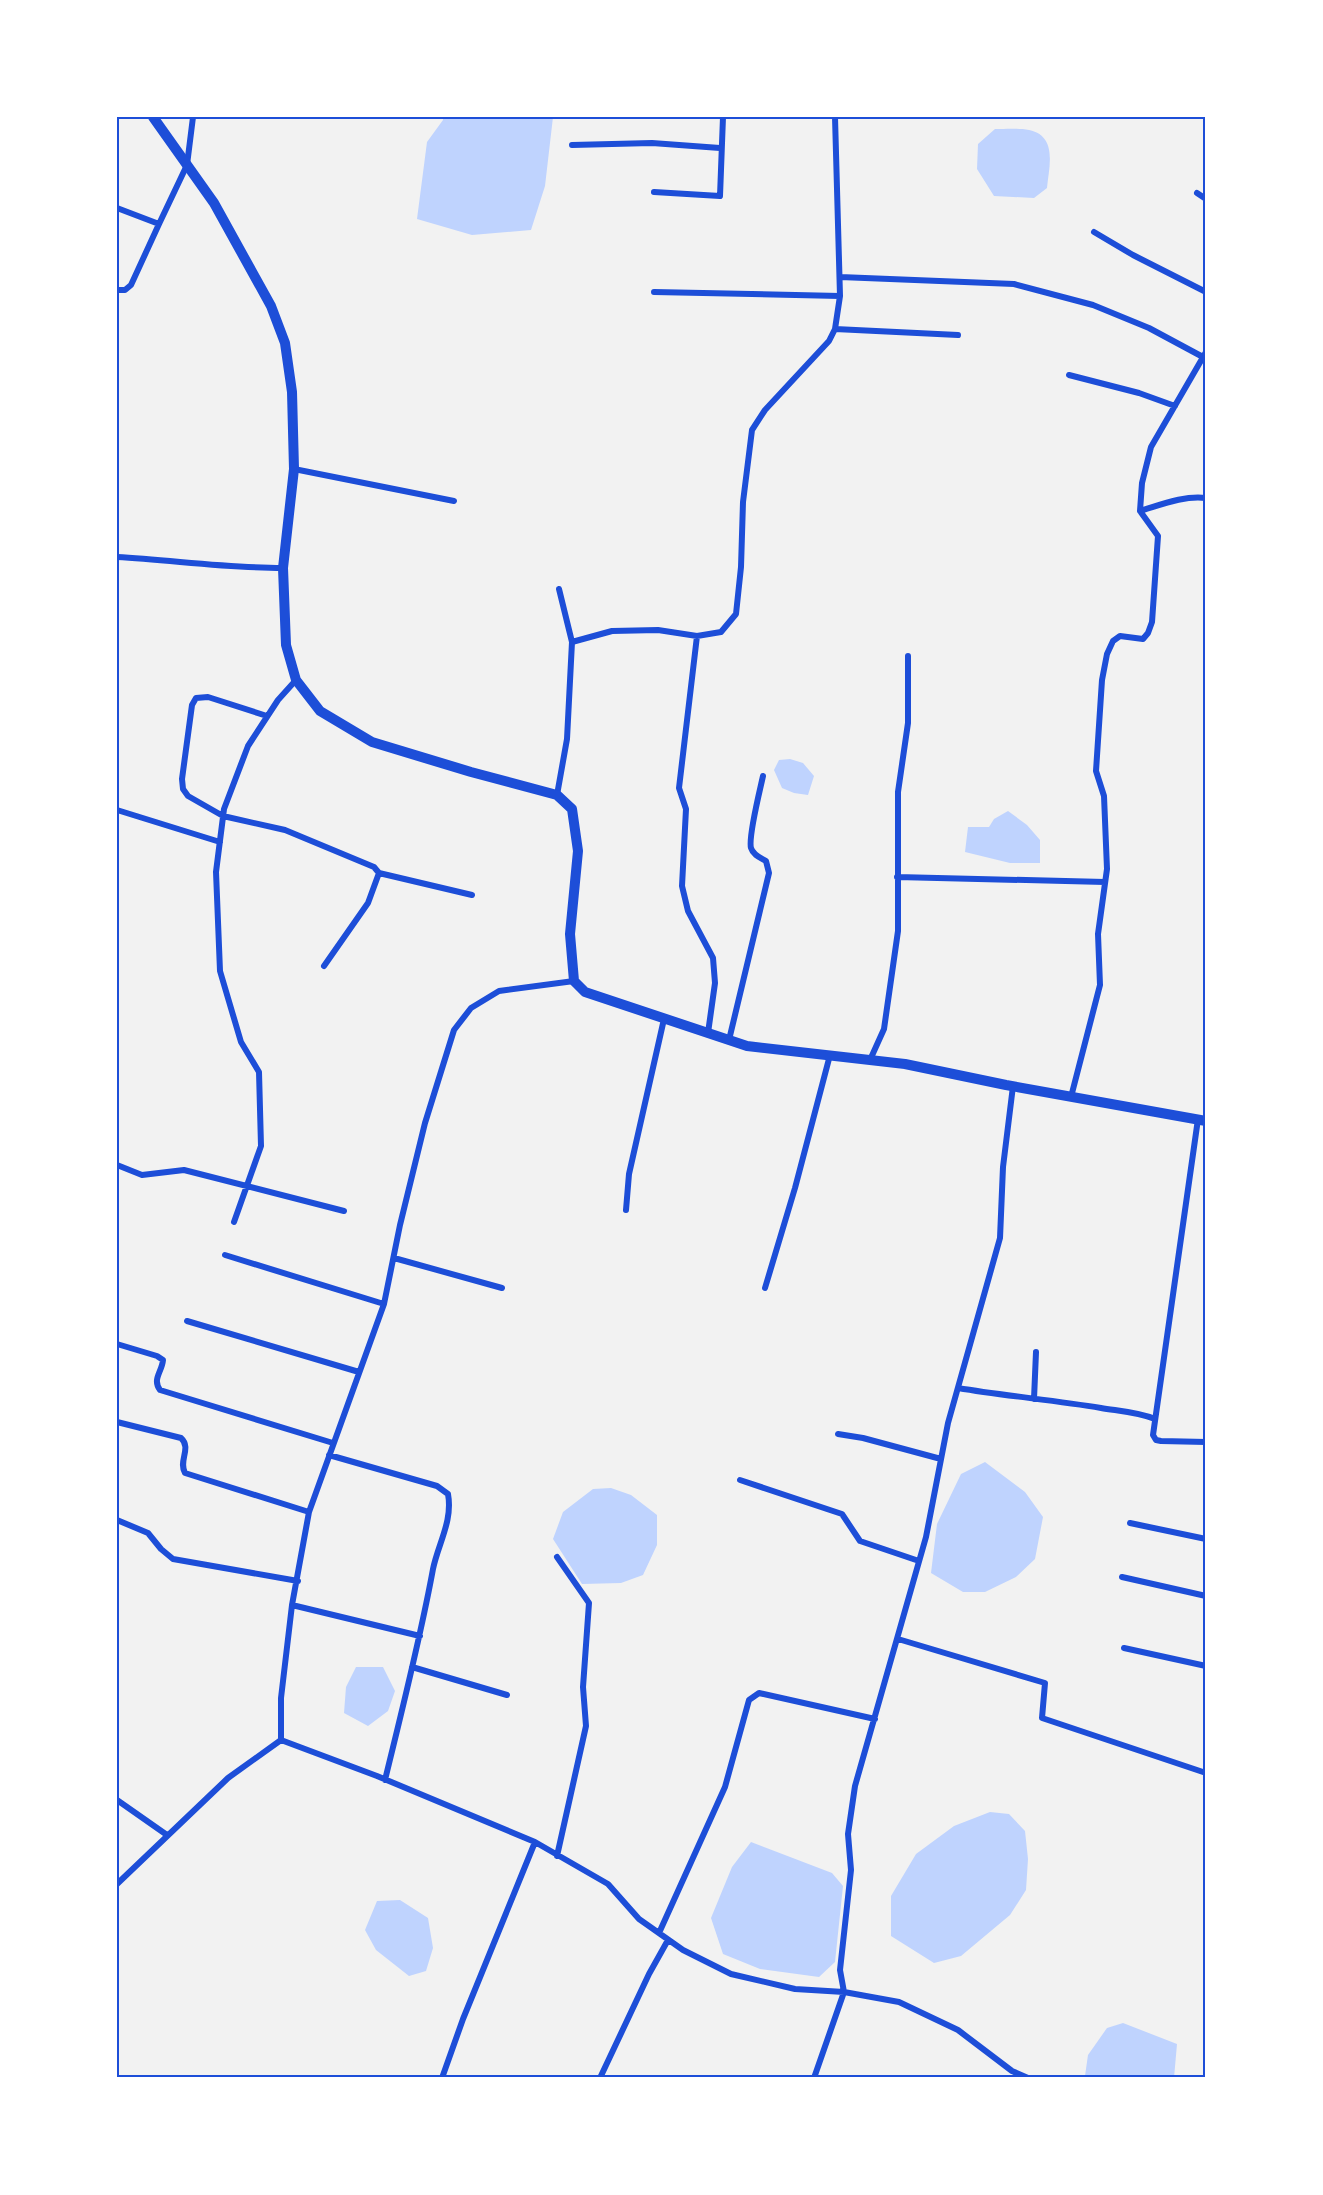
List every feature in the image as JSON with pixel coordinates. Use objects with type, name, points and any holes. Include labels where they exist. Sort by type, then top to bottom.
[{"type":"street","points":[[153,117],[214,203],[271,306],[285,343],[292,392],[294,469],[283,568],[286,645],[296,680],[320,711],[372,742],[557,795],[572,809],[578,851],[570,934],[574,981],[585,992],[747,1046],[905,1064],[1202,1120],[1154,1435],[1156,1440],[1206,1442]]},
{"type":"street","points":[[117,290],[125,290],[131,285],[187,165],[193,117]]},
{"type":"street","points":[[654,192],[720,196],[720,148],[723,117]]},
{"type":"street","points":[[572,642],[612,631],[658,630],[697,636],[721,632],[736,614],[741,567],[743,502],[752,430],[765,410],[829,341],[835,329],[840,296],[840,277],[835,117]]},
{"type":"street","points":[[572,145],[652,143],[720,148]]},
{"type":"street","points":[[1197,193],[1206,199]]},
{"type":"street","points":[[117,208],[159,224]]},
{"type":"street","points":[[1094,232],[1133,255],[1206,292]]},
{"type":"street","points":[[840,277],[1014,284],[1093,305],[1149,328],[1204,355],[1151,447],[1142,483],[1140,511],[1158,536],[1152,622],[1143,639],[1120,636],[1113,641],[1107,654],[1102,680],[1096,771],[1104,796],[1107,869],[1098,934],[1100,985],[1071,1097]]},
{"type":"street","points":[[654,292],[840,296]]},
{"type":"street","points":[[835,329],[958,335]]},
{"type":"street","points":[[1069,375],[1139,393],[1175,406]]},
{"type":"street","points":[[294,469],[454,501]]},
{"type":"street","points":[[1140,511],[1169,502],[1206,498]]},
{"type":"street","points":[[117,557],[172,560],[240,568],[283,568]]},
{"type":"street","points":[[557,795],[567,739],[572,642],[559,589]]},
{"type":"street","points":[[697,636],[679,788],[686,809],[682,886],[688,911],[713,958],[715,983],[708,1033]]},
{"type":"street","points":[[870,1060],[884,1029],[898,932],[898,792],[908,723],[908,656]]},
{"type":"street","points":[[234,1222],[261,1146],[259,1072],[241,1042],[220,971],[216,872],[223,816],[248,746],[267,716],[296,680]]},
{"type":"street","points":[[267,716],[208,697],[196,698],[192,705],[182,779],[183,789],[188,796],[223,816],[285,830],[374,867],[379,873],[472,895]]},
{"type":"street","points":[[729,1040],[769,873],[766,861],[756,855],[751,848],[751,836],[763,776]]},
{"type":"street","points":[[117,810],[220,842]]},
{"type":"street","points":[[324,966],[368,903],[379,873]]},
{"type":"street","points":[[897,877],[1105,882]]},
{"type":"street","points":[[281,1740],[281,1698],[292,1605],[309,1512],[384,1304],[425,1122],[454,1030],[471,1008],[499,991],[574,981]]},
{"type":"street","points":[[626,1210],[629,1174],[664,1019]]},
{"type":"street","points":[[765,1288],[795,1188],[830,1055]]},
{"type":"street","points":[[814,2078],[844,1992],[840,1970],[851,1870],[848,1834],[855,1786],[920,1561],[957,1388],[1000,1238],[1003,1167],[1013,1086]]},
{"type":"street","points":[[117,1165],[142,1175],[184,1170],[344,1211]]},
{"type":"street","points":[[225,1255],[384,1304]]},
{"type":"street","points":[[394,1258],[502,1288]]},
{"type":"street","points":[[187,1321],[359,1372]]},
{"type":"street","points":[[117,1344],[157,1356],[163,1360],[156,1380],[160,1390],[333,1443]]},
{"type":"street","points":[[1034,1399],[1036,1352]]},
{"type":"street","points":[[957,1388],[1071,1402],[1142,1414],[1155,1419]]},
{"type":"street","points":[[117,1422],[181,1438],[185,1441],[186,1446],[182,1465],[185,1473],[309,1512]]},
{"type":"street","points":[[838,1434],[863,1438],[941,1459]]},
{"type":"street","points":[[328,1455],[437,1486],[448,1494],[450,1507],[441,1549],[434,1566],[386,1780]]},
{"type":"street","points":[[740,1480],[842,1514],[860,1541],[920,1561]]},
{"type":"street","points":[[117,1520],[148,1533],[173,1559],[298,1581]]},
{"type":"street","points":[[1130,1523],[1206,1539]]},
{"type":"street","points":[[557,1557],[589,1604],[583,1687],[586,1726],[557,1856]]},
{"type":"street","points":[[1122,1577],[1206,1596]]},
{"type":"street","points":[[292,1605],[420,1636]]},
{"type":"street","points":[[898,1639],[1045,1683],[1042,1718],[1206,1773]]},
{"type":"street","points":[[1124,1648],[1206,1666]]},
{"type":"street","points":[[412,1667],[507,1695]]},
{"type":"street","points":[[659,1934],[725,1787],[743,1718],[749,1700],[753,1696],[759,1693],[875,1719]]},
{"type":"street","points":[[281,1740],[386,1780],[535,1842],[608,1884],[639,1919],[659,1934],[683,1950],[731,1974],[795,1989],[844,1992],[899,2002],[958,2030],[1012,2071],[1028,2078]]},
{"type":"street","points":[[117,1884],[228,1778],[281,1740]]},
{"type":"street","points":[[117,1800],[167,1835]]},
{"type":"street","points":[[442,2078],[462,2019],[535,1842]]},
{"type":"street","points":[[600,2078],[649,1974],[668,1940]]},
{"type":"water","points":[[443,117],[553,117],[545,186],[531,230],[472,235],[417,219],[427,142]]},
{"type":"water","points":[[995,129],[1029,130],[1038,133],[1048,145],[1050,162],[1047,188],[1034,198],[994,196],[977,169],[978,144]]},
{"type":"water","points":[[790,759],[803,763],[814,776],[808,795],[782,788],[774,770],[779,760]]},
{"type":"water","points":[[1008,811],[1027,825],[1040,840],[1040,863],[1010,863],[965,852],[968,827],[989,827],[994,819]]},
{"type":"water","points":[[985,1462],[1025,1492],[1043,1517],[1035,1559],[1016,1577],[985,1592],[963,1592],[931,1573],[937,1524],[961,1474]]},
{"type":"water","points":[[611,1488],[631,1495],[657,1515],[657,1545],[643,1575],[621,1583],[582,1584],[553,1539],[563,1512],[593,1489]]},
{"type":"water","points":[[356,1667],[383,1667],[395,1691],[388,1711],[368,1726],[344,1713],[346,1687]]},
{"type":"water","points":[[990,1812],[1009,1814],[1025,1831],[1028,1859],[1026,1890],[1010,1915],[961,1956],[934,1963],[891,1936],[891,1896],[916,1854],[954,1826]]},
{"type":"water","points":[[751,1842],[832,1873],[843,1886],[835,1962],[819,1977],[760,1969],[723,1954],[711,1918],[732,1867]]},
{"type":"water","points":[[400,1900],[428,1918],[433,1948],[426,1971],[409,1976],[376,1950],[365,1930],[377,1901]]},
{"type":"water","points":[[1123,2023],[1177,2044],[1174,2078],[1090,2078],[1085,2076],[1088,2055],[1107,2028]]}]
